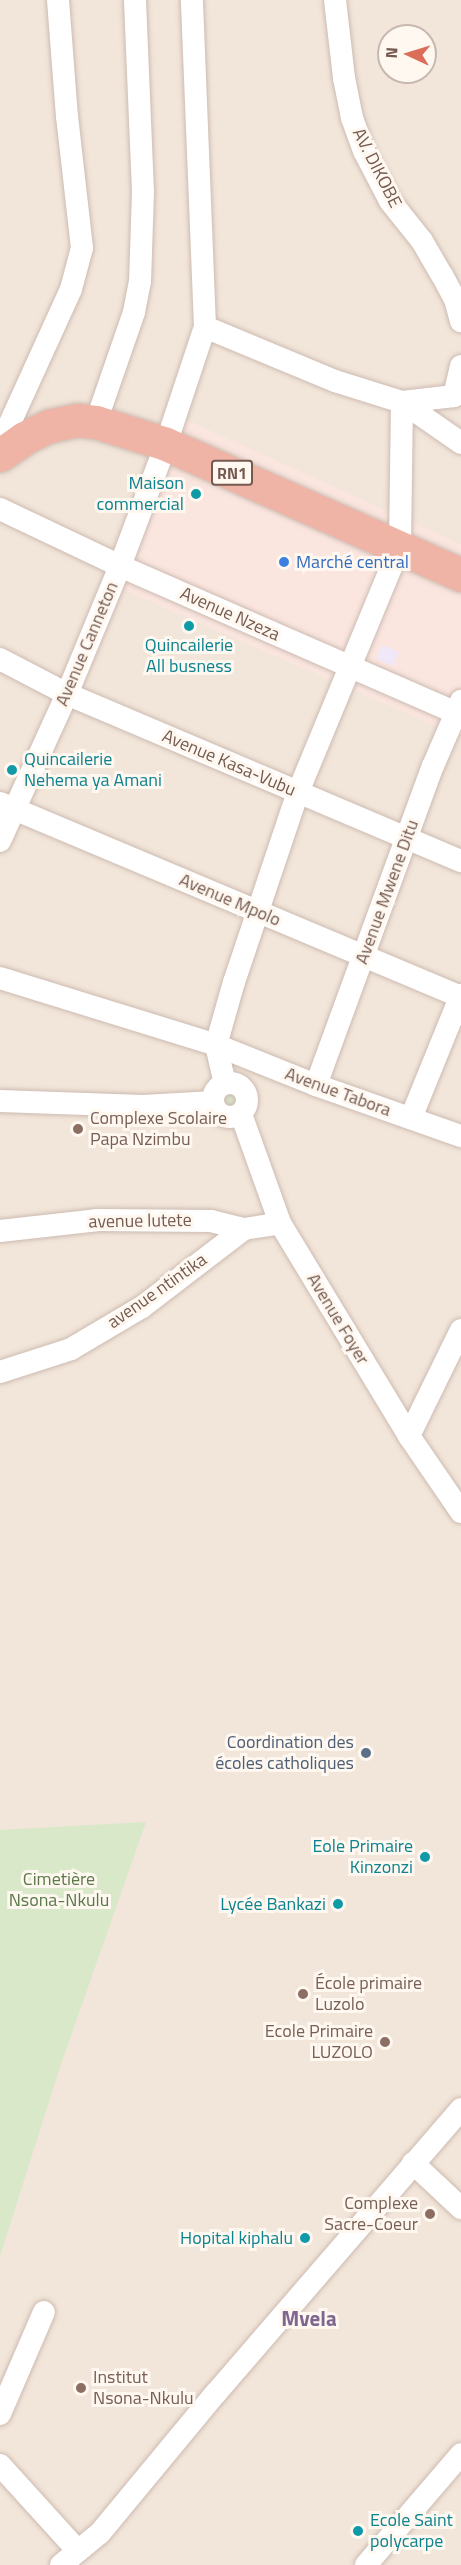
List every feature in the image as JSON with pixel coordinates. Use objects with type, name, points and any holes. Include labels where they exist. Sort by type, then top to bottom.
[{"type":"highway","name":"RN1","points":[[0,456],[24,438],[49,426],[77,420],[96,422],[166,444],[461,575]]},
{"type":"street","points":[[0,445],[7,407],[57,322],[71,289],[82,248],[67,117],[58,0]]},
{"type":"street","points":[[96,422],[134,312],[140,282],[142,128],[135,0]]},
{"type":"street","points":[[192,0],[205,327],[335,381],[402,402],[461,442]]},
{"type":"street","name":"AV. DIKOBE","points":[[335,0],[344,78],[352,118],[364,151],[390,201],[422,241],[442,274],[455,299],[461,321]]},
{"type":"street","name":"Avenue Canneton","points":[[0,841],[8,806],[67,694],[120,566],[166,444],[205,327]]},
{"type":"street","points":[[402,402],[454,396],[461,366]]},
{"type":"street","points":[[0,1101],[143,1106],[219,1093],[216,1045],[257,911],[298,792],[400,546],[402,402]]},
{"type":"street","name":"Avenue Nzeza","points":[[0,509],[120,566],[349,666],[459,710]]},
{"type":"street","name":"Avenue Kasa-Vubu","points":[[0,659],[67,694],[461,861]]},
{"type":"street","name":"Avenue Mwene Ditu","points":[[316,1085],[406,839],[459,710]]},
{"type":"street","name":"Avenue Mpolo","points":[[8,806],[461,997]]},
{"type":"street","name":"Avenue Tabora","points":[[0,978],[216,1045],[316,1085],[461,1137]]},
{"type":"street","points":[[411,1118],[461,997]]},
{"type":"street","name":"Avenue Foyer","points":[[219,1093],[237,1084],[245,1092],[247,1104],[241,1113],[280,1223],[409,1436],[461,1512]]},
{"type":"street","name":"avenue lutete","points":[[0,1231],[110,1220],[211,1221],[244,1229],[280,1223]]},
{"type":"street","name":"avenue ntintika","points":[[0,1372],[71,1349],[142,1307],[244,1229]]},
{"type":"street","points":[[409,1436],[461,1330]]},
{"type":"street","points":[[0,2465],[70,2558],[108,2524],[216,2393],[461,2109]]},
{"type":"street","points":[[413,2163],[461,2208]]},
{"type":"street","points":[[0,2414],[44,2312]]},
{"type":"street","points":[[366,2565],[461,2454]]},
{"type":"shaded area","points":[[0,0],[461,0],[461,2565],[0,2565]]},
{"type":"shaded area","name":"Marché central","points":[[165,410],[461,544],[461,737],[101,580]]},
{"type":"shaded area","points":[[382,645],[399,652],[393,666],[376,659]]},
{"type":"green space","points":[[227,1091],[233,1091],[238,1099],[236,1105],[227,1107],[222,1102],[222,1096]]},
{"type":"green space","name":"Cimetière Nsona-Nkulu","points":[[146,1822],[60,2067],[0,2256],[0,1830]]},
{"type":"place","name":"Maison commercial","points":[[196,494]]},
{"type":"place","name":"Marché central","points":[[284,562]]},
{"type":"place","name":"Quincailerie All busness","points":[[189,626]]},
{"type":"place","name":"Quincailerie Nehema ya Amani","points":[[12,770]]},
{"type":"place","name":"Complexe Scolaire Papa Nzimbu","points":[[78,1129]]},
{"type":"place","name":"Coordination des écoles catholiques","points":[[366,1753]]},
{"type":"place","name":"Eole Primaire Kinzonzi","points":[[425,1857]]},
{"type":"place","name":"Lycée Bankazi","points":[[338,1904]]},
{"type":"place","name":"École primaire Luzolo","points":[[303,1994]]},
{"type":"place","name":"Ecole Primaire LUZOLO","points":[[385,2042]]},
{"type":"place","name":"Complexe Sacre-Coeur","points":[[430,2214]]},
{"type":"place","name":"Hopital kiphalu","points":[[305,2238]]},
{"type":"place","name":"Institut Nsona-Nkulu","points":[[81,2388]]},
{"type":"place","name":"Ecole Saint polycarpe","points":[[358,2531]]},
{"type":"district","name":"Mvela","points":[[309,2318]]}]
